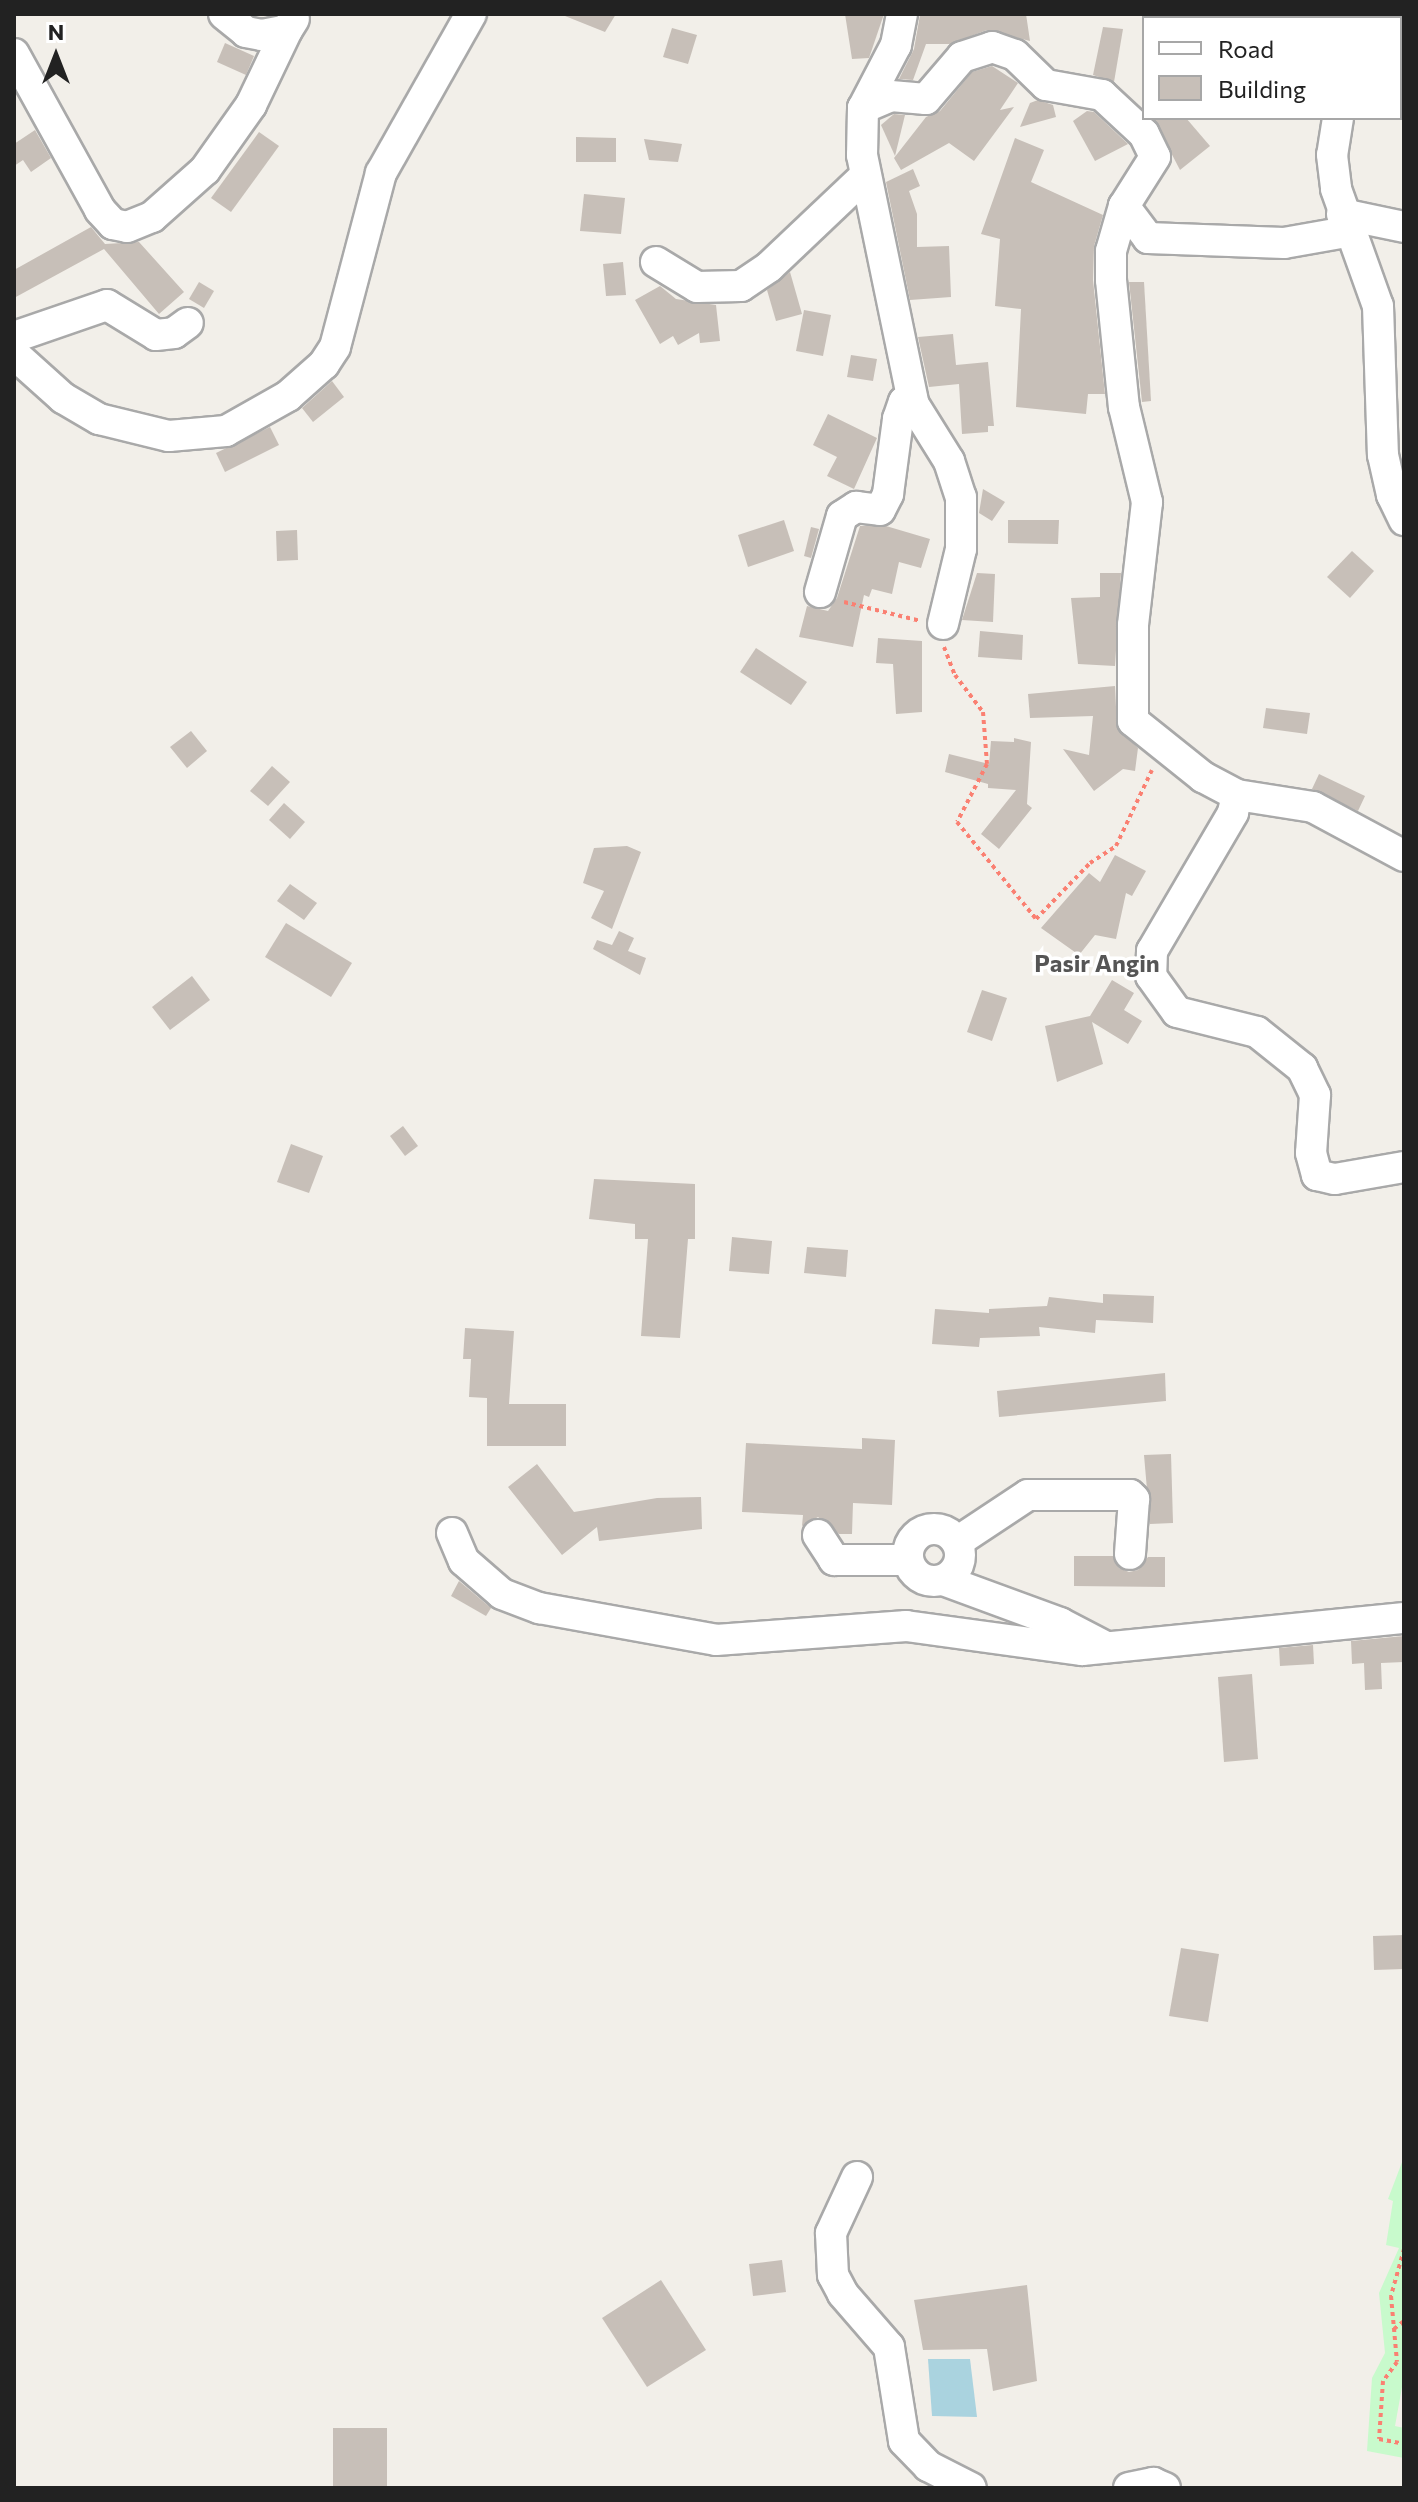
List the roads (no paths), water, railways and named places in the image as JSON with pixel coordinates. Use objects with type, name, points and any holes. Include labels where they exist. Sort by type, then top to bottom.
[{"type":"street","points":[[224,14],[246,32],[268,35],[292,22]]},
{"type":"street","points":[[14,354],[63,398],[99,419],[169,436],[226,431],[288,396],[324,364],[335,347],[381,173],[471,14]]},
{"type":"street","points":[[902,14],[896,45],[863,108],[864,177],[912,397],[949,461],[961,497],[961,549],[943,624]]},
{"type":"street","points":[[14,54],[100,210],[113,224],[127,227],[152,217],[205,170],[251,105],[292,22]]},
{"type":"street","points":[[863,108],[891,96],[926,99],[971,50],[1002,50],[1046,85],[1111,100],[1144,134],[1155,157],[1124,206],[1111,251],[1111,280],[1124,407],[1147,502],[1133,625],[1133,721],[1163,747],[1237,795],[1313,807],[1404,856]]},
{"type":"street","points":[[1338,120],[1332,155],[1347,223],[1378,306],[1383,455],[1392,495],[1404,520]]},
{"type":"street","points":[[656,262],[697,287],[741,286],[769,267],[864,177]]},
{"type":"street","points":[[1124,206],[1140,233],[1161,240],[1284,243],[1347,223],[1404,227]]},
{"type":"street","points":[[14,337],[107,305],[156,335],[174,333],[188,323]]},
{"type":"street","points":[[820,592],[842,516],[856,507],[880,510],[888,494],[898,419],[904,402],[912,397]]},
{"type":"street","points":[[1237,795],[1233,813],[1152,951],[1151,976],[1177,1012],[1257,1032],[1302,1068],[1315,1095],[1311,1153],[1317,1175],[1335,1179],[1404,1167]]},
{"type":"street","points":[[957,1542],[1028,1495],[1130,1495],[1134,1499],[1130,1554]]},
{"type":"street","points":[[943,1580],[960,1560],[957,1542],[943,1530],[924,1530],[910,1542],[908,1560],[917,1576],[943,1580],[1060,1623],[1106,1647]]},
{"type":"street","points":[[452,1533],[464,1561],[502,1594],[539,1608],[716,1640],[906,1626],[982,1633],[1057,1649],[1404,1618]]},
{"type":"street","points":[[818,1535],[834,1560],[908,1560]]},
{"type":"street","points":[[857,2177],[831,2233],[833,2275],[843,2294],[889,2347],[904,2441],[928,2466],[971,2488]]},
{"type":"street","points":[[1129,2488],[1153,2483],[1165,2488]]},
{"type":"water","points":[[928,2359],[970,2359],[977,2417],[932,2416]]},
{"type":"district","name":"Pasir Angin","points":[[1097,963]]}]
